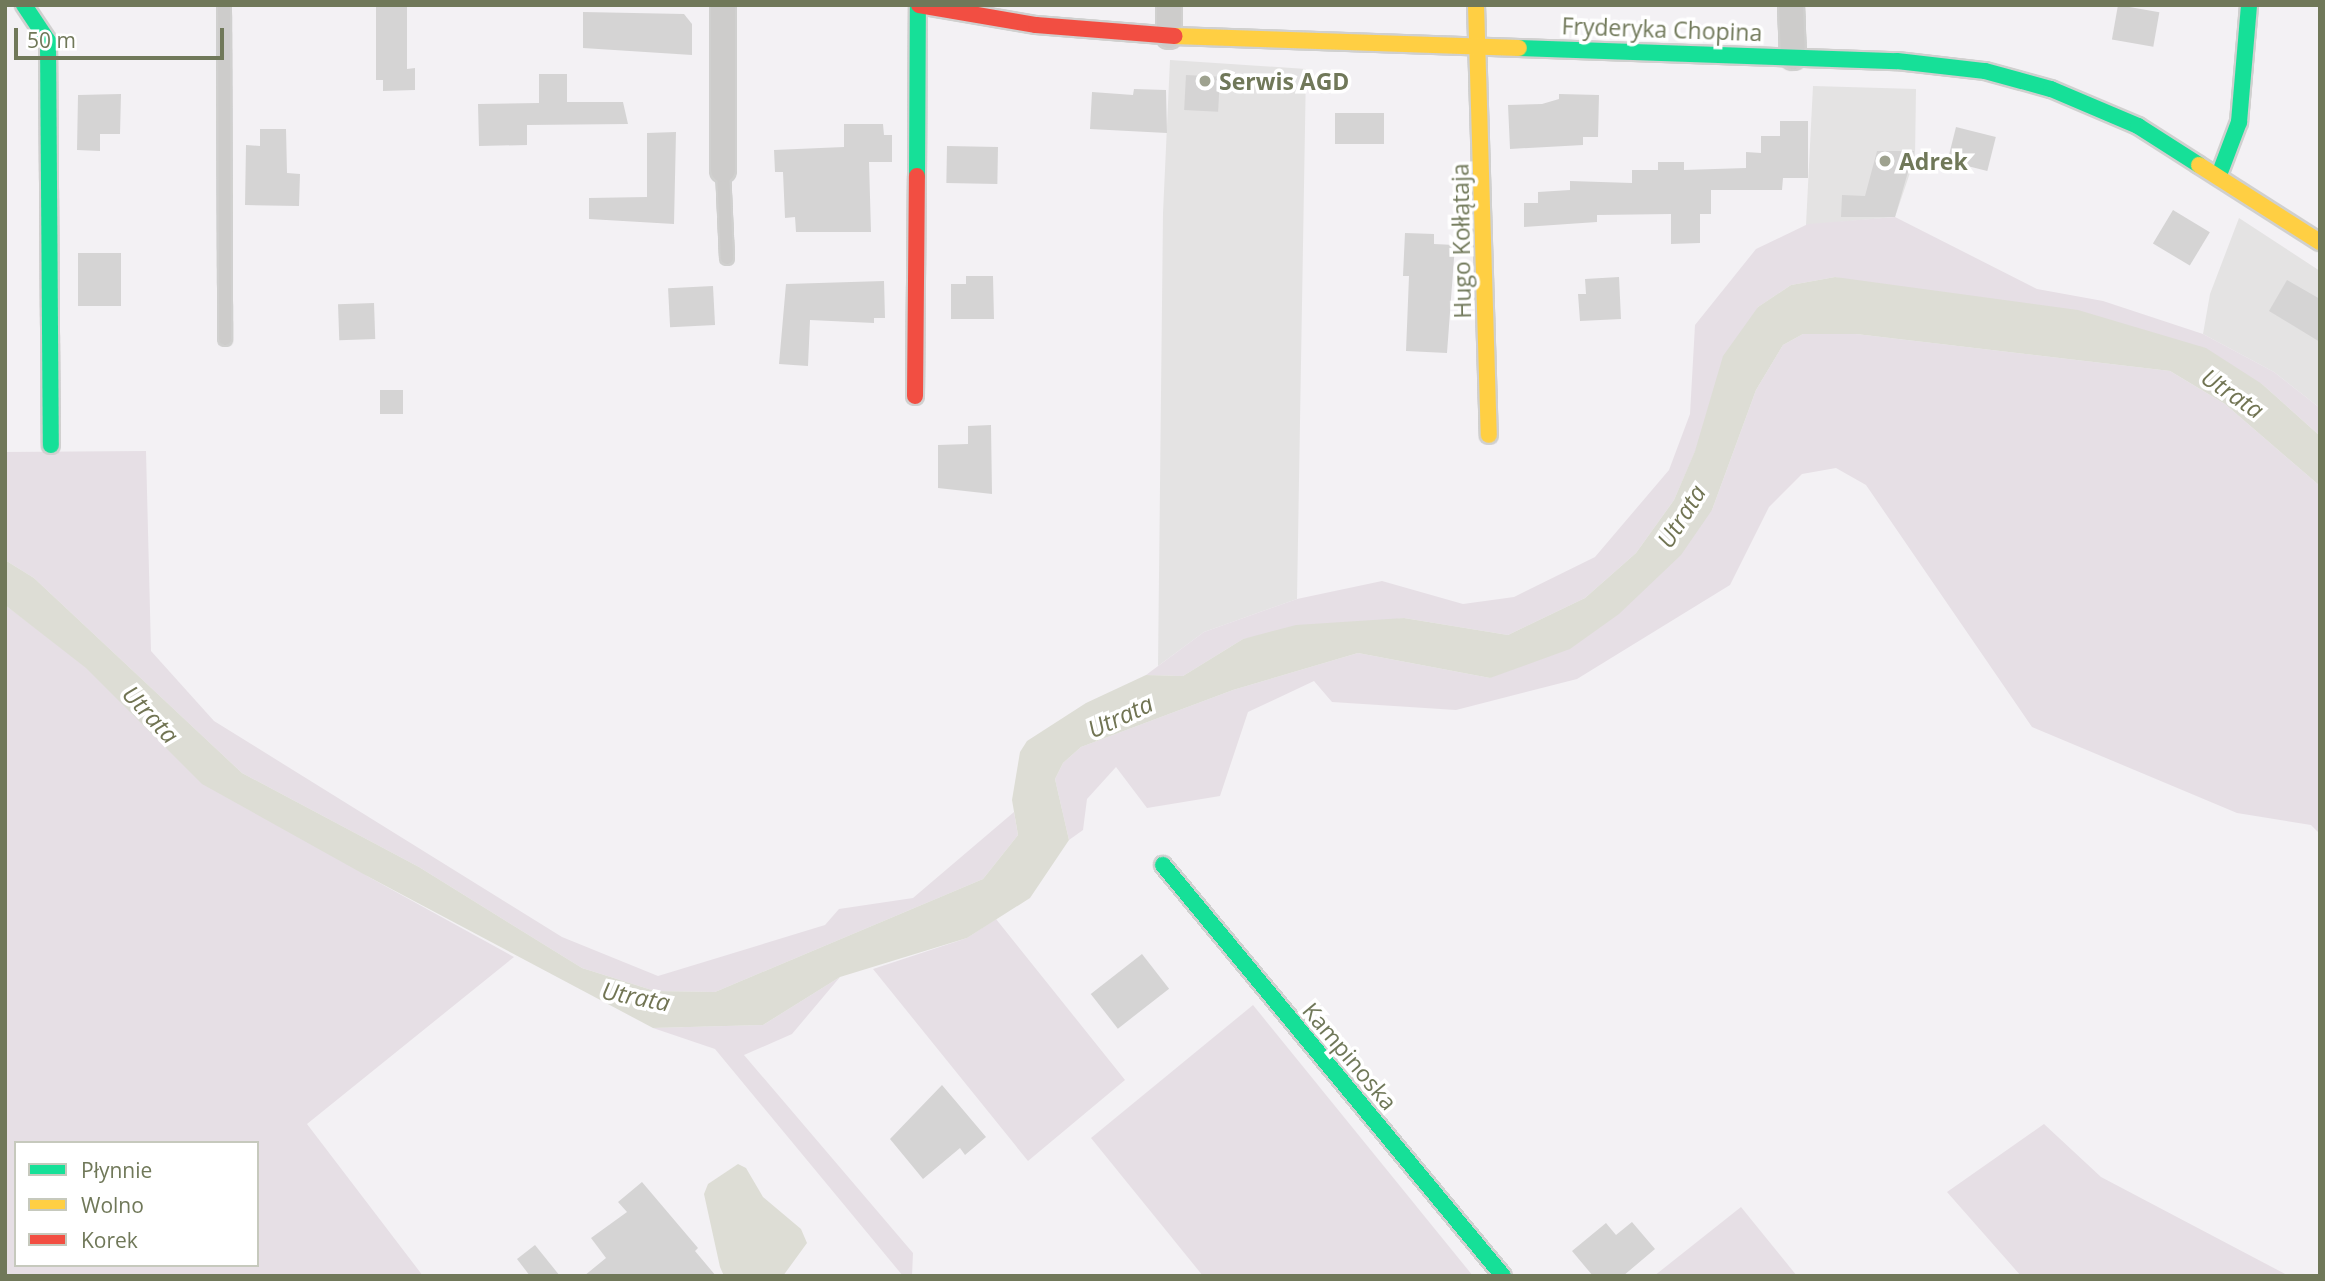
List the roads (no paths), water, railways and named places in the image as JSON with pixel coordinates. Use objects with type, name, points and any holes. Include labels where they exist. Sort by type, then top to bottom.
[{"type":"street","points":[[23,5],[48,41],[51,445]]},
{"type":"street","points":[[723,5],[723,170]]},
{"type":"street","points":[[915,396],[919,5]]},
{"type":"street","name":"Fryderyka Chopina","points":[[919,5],[1036,25],[1169,36],[1926,62],[2019,80],[2110,112],[2219,175],[2320,242]]},
{"type":"street","points":[[1169,5],[1169,36]]},
{"type":"street","name":"Hugo Kołłątaja","points":[[1476,5],[1489,435]]},
{"type":"street","points":[[1791,5],[1793,57]]},
{"type":"street","points":[[2219,175],[2239,122],[2249,5]]},
{"type":"street","name":"Kampinoska","points":[[1163,864],[1503,1276]]},
{"type":"lane","points":[[224,5],[225,340]]},
{"type":"lane","points":[[723,170],[727,258]]},
{"type":"water","name":"Utrata","points":[[1835,277],[2078,310],[2206,348],[2262,384],[2320,436],[2320,486],[2225,404],[2170,371],[1856,334],[1803,334],[1783,345],[1756,390],[1712,510],[1681,555],[1619,614],[1570,649],[1490,678],[1358,653],[1233,690],[1081,747],[1063,763],[1055,779],[1069,840],[1030,898],[967,938],[840,977],[763,1025],[653,1028],[367,876],[202,784],[86,668],[5,605],[5,560],[34,578],[242,773],[419,867],[582,968],[655,991],[715,992],[983,879],[1018,835],[1012,800],[1020,752],[1027,741],[1086,703],[1146,675],[1183,676],[1243,639],[1296,625],[1404,618],[1508,635],[1585,598],[1636,553],[1674,500],[1695,451],[1723,356],[1758,307],[1791,285]]},
{"type":"water","points":[[738,1164],[746,1168],[763,1197],[801,1229],[807,1243],[783,1276],[724,1276],[720,1267],[704,1194],[708,1184]]},
{"type":"place","name":"Serwis AGD","points":[[1205,81]]},
{"type":"place","name":"Adrek","points":[[1885,161]]}]
